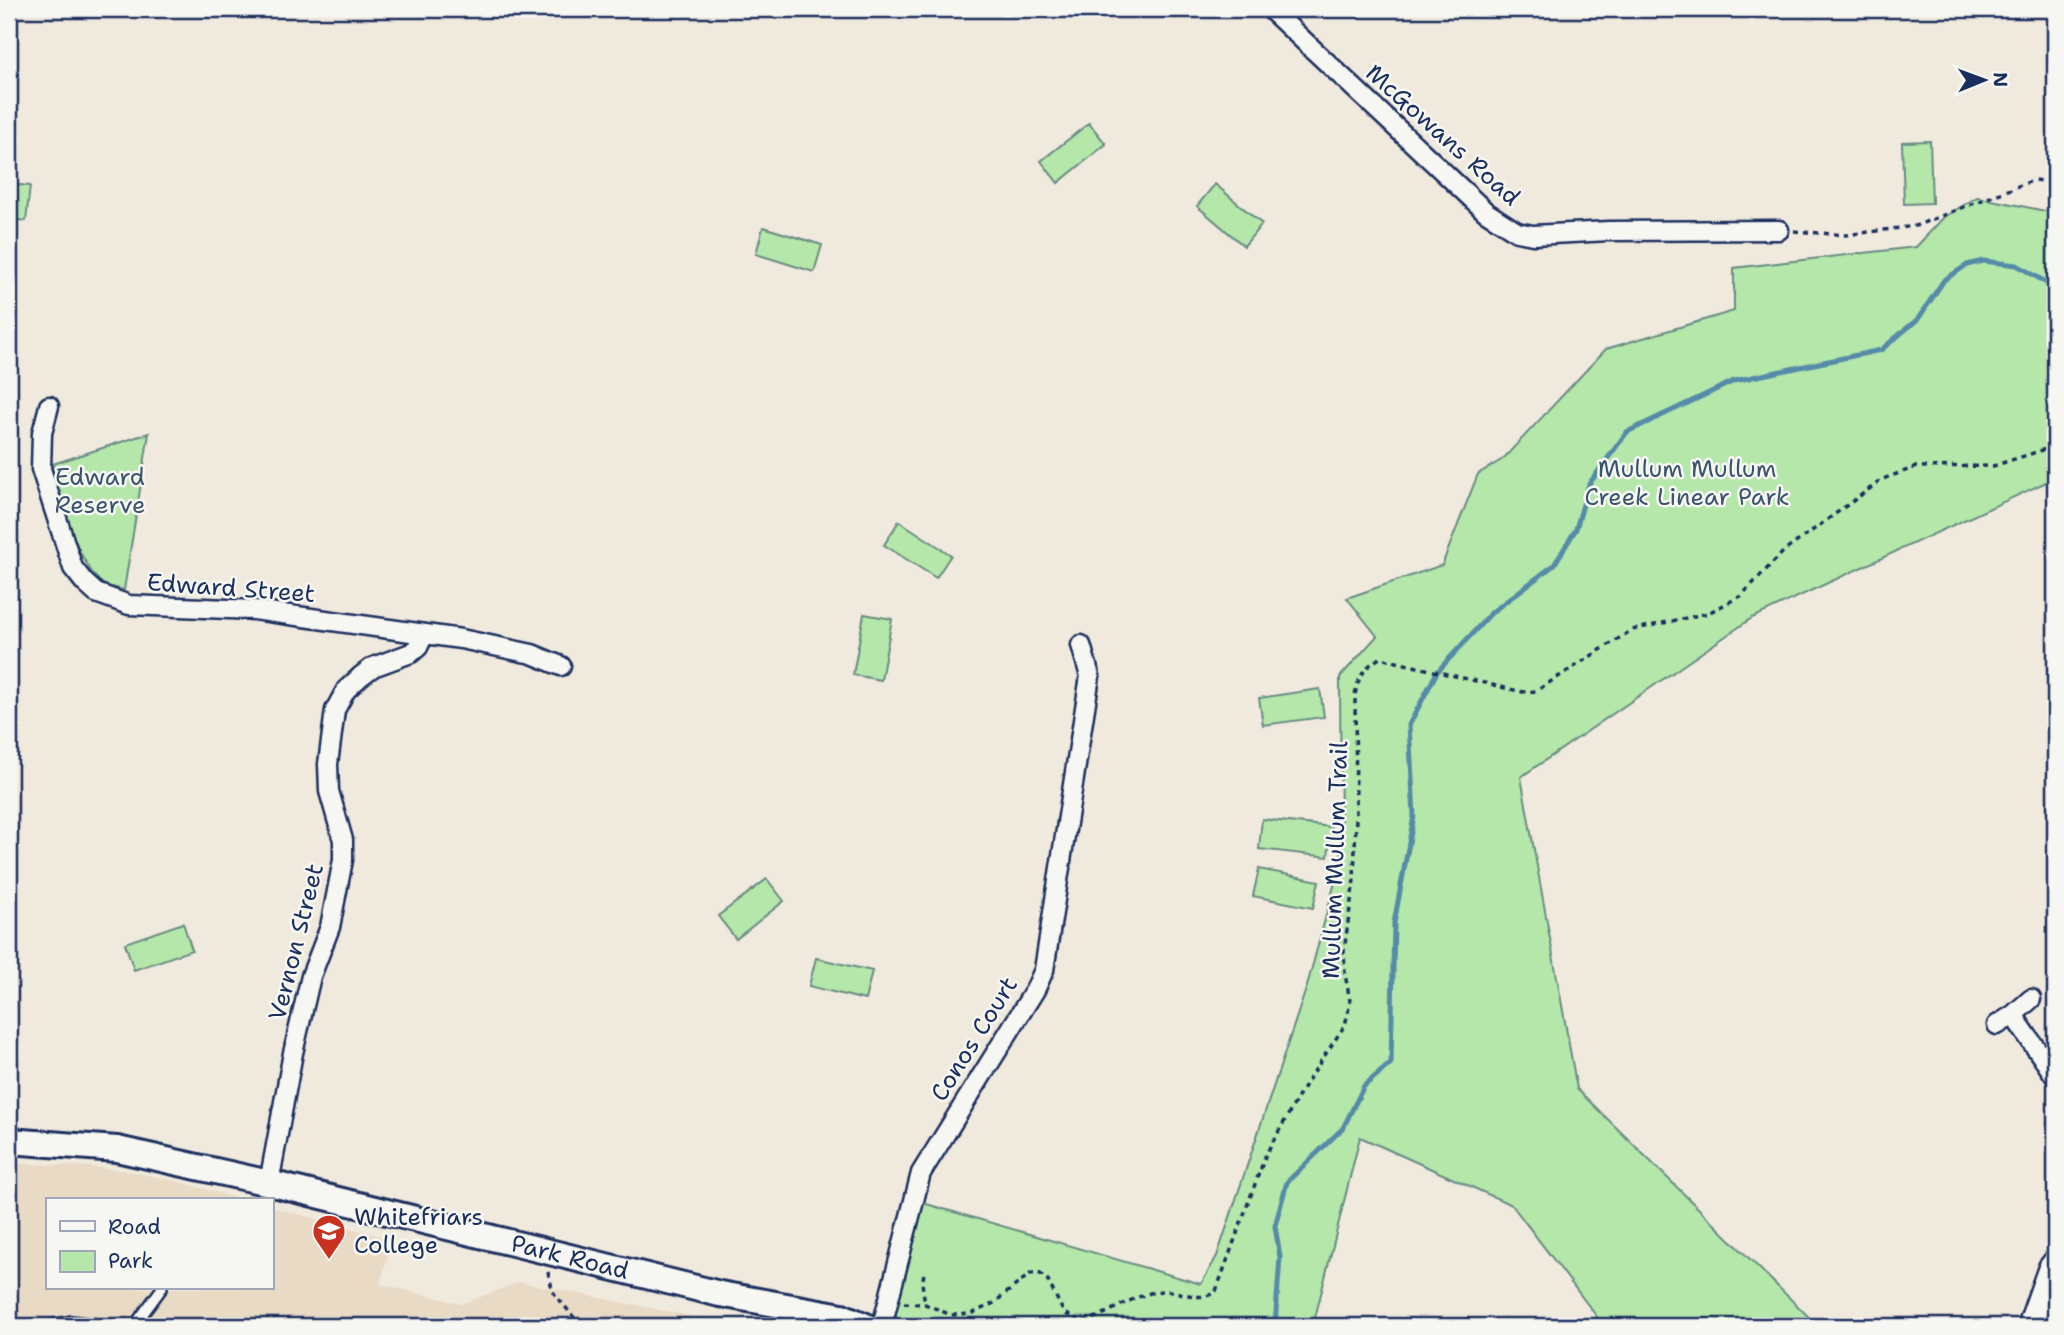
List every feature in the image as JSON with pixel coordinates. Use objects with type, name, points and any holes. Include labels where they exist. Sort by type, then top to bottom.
[{"type":"street","name":"McGowans Road","points":[[1270,9],[1486,212],[1517,232],[1553,235],[1609,231],[1779,230]]},
{"type":"street","name":"Edward Street","points":[[49,405],[42,433],[41,469],[73,568],[96,593],[129,605],[254,610],[498,646],[532,654],[561,666]]},
{"type":"street","name":"Vernon Street","points":[[269,1183],[293,1053],[311,976],[330,927],[343,860],[344,839],[329,791],[328,764],[335,710],[346,690],[361,676],[373,667],[411,653],[418,647],[424,635]]},
{"type":"street","name":"Conos Court","points":[[882,1326],[921,1172],[1035,990],[1044,970],[1090,676],[1081,645]]},
{"type":"street","points":[[1997,1025],[2031,999]]},
{"type":"street","points":[[2013,1015],[2055,1076]]},
{"type":"street","name":"Park Road","points":[[9,1141],[117,1149],[269,1183],[720,1294],[842,1316],[866,1326]]},
{"type":"street","points":[[2027,1326],[2051,1263]]},
{"type":"street","points":[[2049,1326],[2051,1263]]},
{"type":"street","name":"Park Road","points":[[720,1294],[818,1326]]},
{"type":"lane","points":[[134,1326],[161,1290]]},
{"type":"lane","points":[[46,1326],[71,1321],[114,1326]]},
{"type":"path","points":[[1779,230],[1846,235],[1915,226],[2034,180],[2055,183]]},
{"type":"path","name":"Mullum Mullum Trail","points":[[889,1301],[925,1304],[951,1315],[971,1314],[994,1303],[1030,1274],[1039,1273],[1048,1279],[1064,1313],[1082,1322],[1096,1319],[1153,1292],[1179,1292],[1200,1298],[1208,1297],[1216,1291],[1266,1154],[1305,1085],[1345,1025],[1350,1001],[1344,951],[1354,880],[1356,817],[1355,695],[1362,672],[1371,663],[1380,659],[1387,660],[1523,692],[1536,691],[1632,630],[1708,614],[1724,607],[1741,596],[1795,543],[1870,487],[1902,471],[1933,466],[1993,466],[2055,446]]},
{"type":"path","points":[[541,1249],[553,1292],[581,1326]]},
{"type":"path","points":[[924,1274],[922,1283],[925,1304]]},
{"type":"shaded area","name":"Whitefriars College","points":[[9,1163],[129,1171],[237,1198],[46,1198],[46,1290],[273,1290],[273,1208],[392,1239],[380,1284],[462,1304],[520,1282],[710,1320],[710,1326],[9,1326]]},
{"type":"green space","points":[[1089,123],[1106,144],[1058,183],[1041,161]]},
{"type":"green space","points":[[1930,141],[1932,203],[1904,204],[1902,142]]},
{"type":"green space","points":[[9,184],[30,186],[26,221],[9,219]]},
{"type":"green space","points":[[1215,184],[1262,224],[1244,246],[1197,206]]},
{"type":"green space","name":"Mullum Mullum Creek Linear Park","points":[[1977,197],[2055,213],[2055,478],[1752,618],[1521,777],[1577,1089],[1818,1326],[1604,1326],[1512,1205],[1360,1137],[1313,1326],[902,1326],[896,1315],[898,1291],[923,1203],[1201,1284],[1217,1256],[1307,986],[1341,860],[1340,677],[1377,636],[1347,598],[1442,565],[1478,474],[1503,459],[1606,349],[1734,311],[1734,268],[1916,247],[1944,217]]},
{"type":"green space","points":[[763,227],[822,245],[814,272],[756,254]]},
{"type":"green space","name":"Edward Reserve","points":[[149,433],[124,590],[103,584],[85,562],[64,511],[53,464]]},
{"type":"green space","points":[[899,521],[951,555],[936,578],[884,545]]},
{"type":"green space","points":[[864,614],[892,619],[881,680],[853,675]]},
{"type":"green space","points":[[1320,689],[1324,717],[1263,725],[1259,698]]},
{"type":"green space","points":[[1262,819],[1331,827],[1328,857],[1259,849]]},
{"type":"green space","points":[[1259,869],[1319,881],[1313,908],[1253,896]]},
{"type":"green space","points":[[767,879],[784,901],[736,939],[718,916]]},
{"type":"green space","points":[[183,923],[192,950],[134,970],[125,943]]},
{"type":"green space","points":[[816,958],[872,971],[865,1000],[809,986]]},
{"type":"waterway","points":[[1275,1326],[1280,1257],[1275,1226],[1287,1182],[1343,1128],[1364,1086],[1391,1063],[1394,923],[1414,816],[1409,725],[1437,672],[1492,612],[1554,565],[1576,529],[1589,484],[1627,432],[1734,381],[1881,350],[1918,319],[1944,280],[1967,265],[1983,261],[2017,265],[2055,288]]},
{"type":"place","name":"Whitefriars College","points":[[329,1261]]}]
